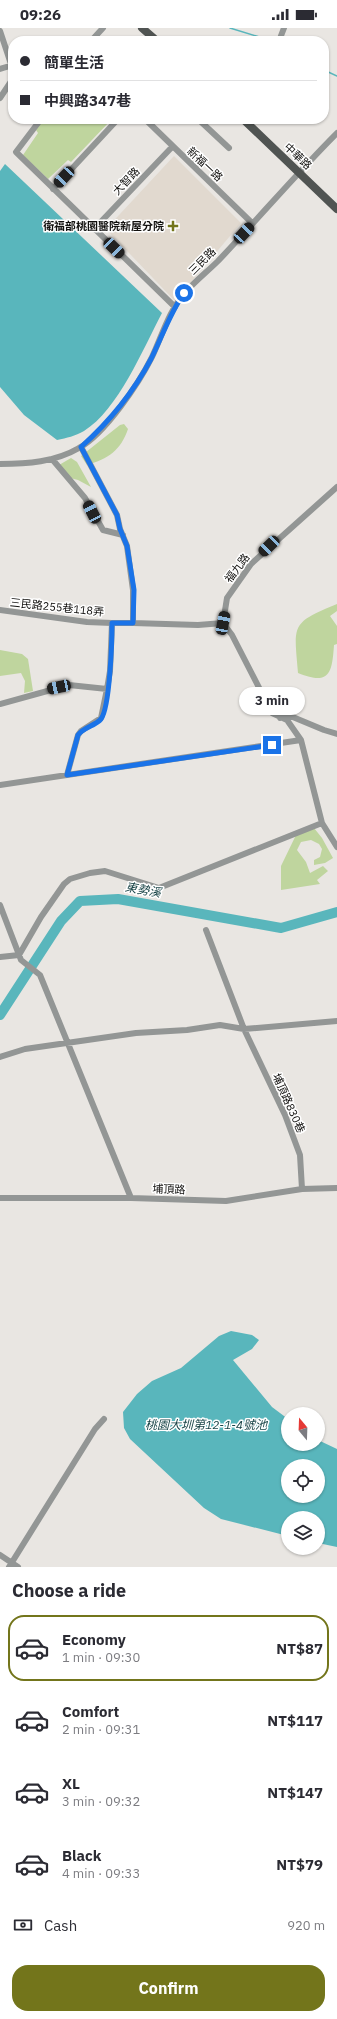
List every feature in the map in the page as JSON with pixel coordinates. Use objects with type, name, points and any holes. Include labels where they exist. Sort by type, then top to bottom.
[{"type":"main road","points":[[142,28],[151,36]]},
{"type":"main road","name":"中華路","points":[[248,124],[337,209]]},
{"type":"street","points":[[96,36],[103,28]]},
{"type":"street","points":[[0,31],[8,54]]},
{"type":"street","points":[[0,98],[8,86]]},
{"type":"street","points":[[37,124],[16,152],[175,307]]},
{"type":"street","points":[[53,189],[113,124]]},
{"type":"street","name":"新福一路","points":[[150,124],[252,223]]},
{"type":"street","points":[[203,124],[229,148]]},
{"type":"street","name":"三民路","points":[[0,464],[19,464],[52,459],[81,447],[114,416],[139,379],[175,307],[184,293],[217,261],[299,171],[337,133]]},
{"type":"street","name":"大智路","points":[[94,229],[172,147]]},
{"type":"street","points":[[81,447],[117,515],[122,535],[127,546],[134,590],[133,623]]},
{"type":"street","points":[[52,459],[86,498],[103,530],[122,535]]},
{"type":"street","name":"福九路","points":[[223,623],[227,598],[250,564],[337,487]]},
{"type":"street","name":"三民路255巷118弄","points":[[0,610],[87,622],[198,625],[223,623]]},
{"type":"street","points":[[67,775],[78,735],[101,718],[110,671],[112,623]]},
{"type":"street","points":[[223,623],[232,635],[272,714],[287,720],[300,740],[322,823],[337,847]]},
{"type":"street","points":[[0,704],[69,685],[107,690]]},
{"type":"street","points":[[280,718],[288,715],[337,734]]},
{"type":"street","points":[[0,785],[300,740]]},
{"type":"street","points":[[20,958],[41,916],[64,884],[70,879],[90,873],[105,871],[159,888],[322,823]]},
{"type":"street","points":[[0,904],[20,958],[39,974],[48,993],[131,1198]]},
{"type":"street","name":"埔頂路830巷","points":[[206,930],[244,1029],[285,1115],[300,1155],[302,1189]]},
{"type":"street","points":[[0,957],[20,958]]},
{"type":"street","points":[[0,1057],[25,1049],[136,1033],[187,1030],[220,1025],[244,1029],[337,1021]]},
{"type":"street","name":"埔頂路","points":[[0,1198],[131,1198],[226,1201],[302,1189],[337,1188]]},
{"type":"street","points":[[11,1565],[94,1429],[104,1419]]},
{"type":"street","points":[[0,1555],[11,1565],[18,1567]]},
{"type":"shaded area","name":"衛福部桃園醫院新屋分院","points":[[174,156],[241,223],[175,301],[106,229]]},
{"type":"green space","points":[[40,124],[107,124],[71,162],[68,160],[48,179],[23,155],[38,133],[36,130]]},
{"type":"green space","points":[[124,424],[128,429],[122,443],[113,453],[95,463],[87,465],[81,456],[120,425]]},
{"type":"green space","points":[[71,458],[77,462],[91,487],[78,480],[66,477],[59,465]]},
{"type":"green space","points":[[337,604],[337,611],[330,616],[337,626],[337,644],[334,645],[330,670],[323,677],[317,678],[298,673],[296,635],[298,628],[311,616]]},
{"type":"green space","points":[[0,650],[22,654],[28,659],[33,691],[24,693],[25,681],[21,673],[0,676]]},
{"type":"green space","points":[[314,828],[322,838],[333,858],[325,863],[314,865],[314,860],[320,857],[322,849],[319,844],[311,840],[301,842],[297,850],[306,862],[310,873],[323,866],[328,871],[317,880],[320,884],[281,890],[281,866],[296,835]]},
{"type":"water","points":[[5,164],[162,313],[129,378],[108,409],[84,431],[71,437],[57,440],[24,415],[0,387],[0,171]]},
{"type":"water","name":"桃園大圳第12-1-4號池","points":[[231,1331],[252,1335],[259,1340],[252,1349],[233,1360],[272,1407],[281,1414],[281,1451],[325,1451],[325,1443],[337,1449],[337,1547],[325,1544],[325,1511],[281,1511],[281,1534],[221,1519],[204,1508],[130,1439],[124,1428],[123,1412],[137,1394],[152,1381],[181,1368],[219,1336]]},
{"type":"waterway","points":[[230,28],[256,36]]},
{"type":"waterway","points":[[329,72],[337,76]]},
{"type":"waterway","name":"東勢溪","points":[[0,1015],[61,921],[80,901],[118,899],[281,928],[337,912]]},
{"type":"place","name":"衛福部桃園醫院新屋分院","points":[[173,226]]},
{"type":"route","points":[[184,293],[175,307],[151,359],[139,379],[114,416],[81,447],[117,515],[120,529],[127,546],[134,590],[133,623],[112,623],[110,671],[103,715],[98,721],[78,735],[74,745],[67,775],[272,745]]}]
